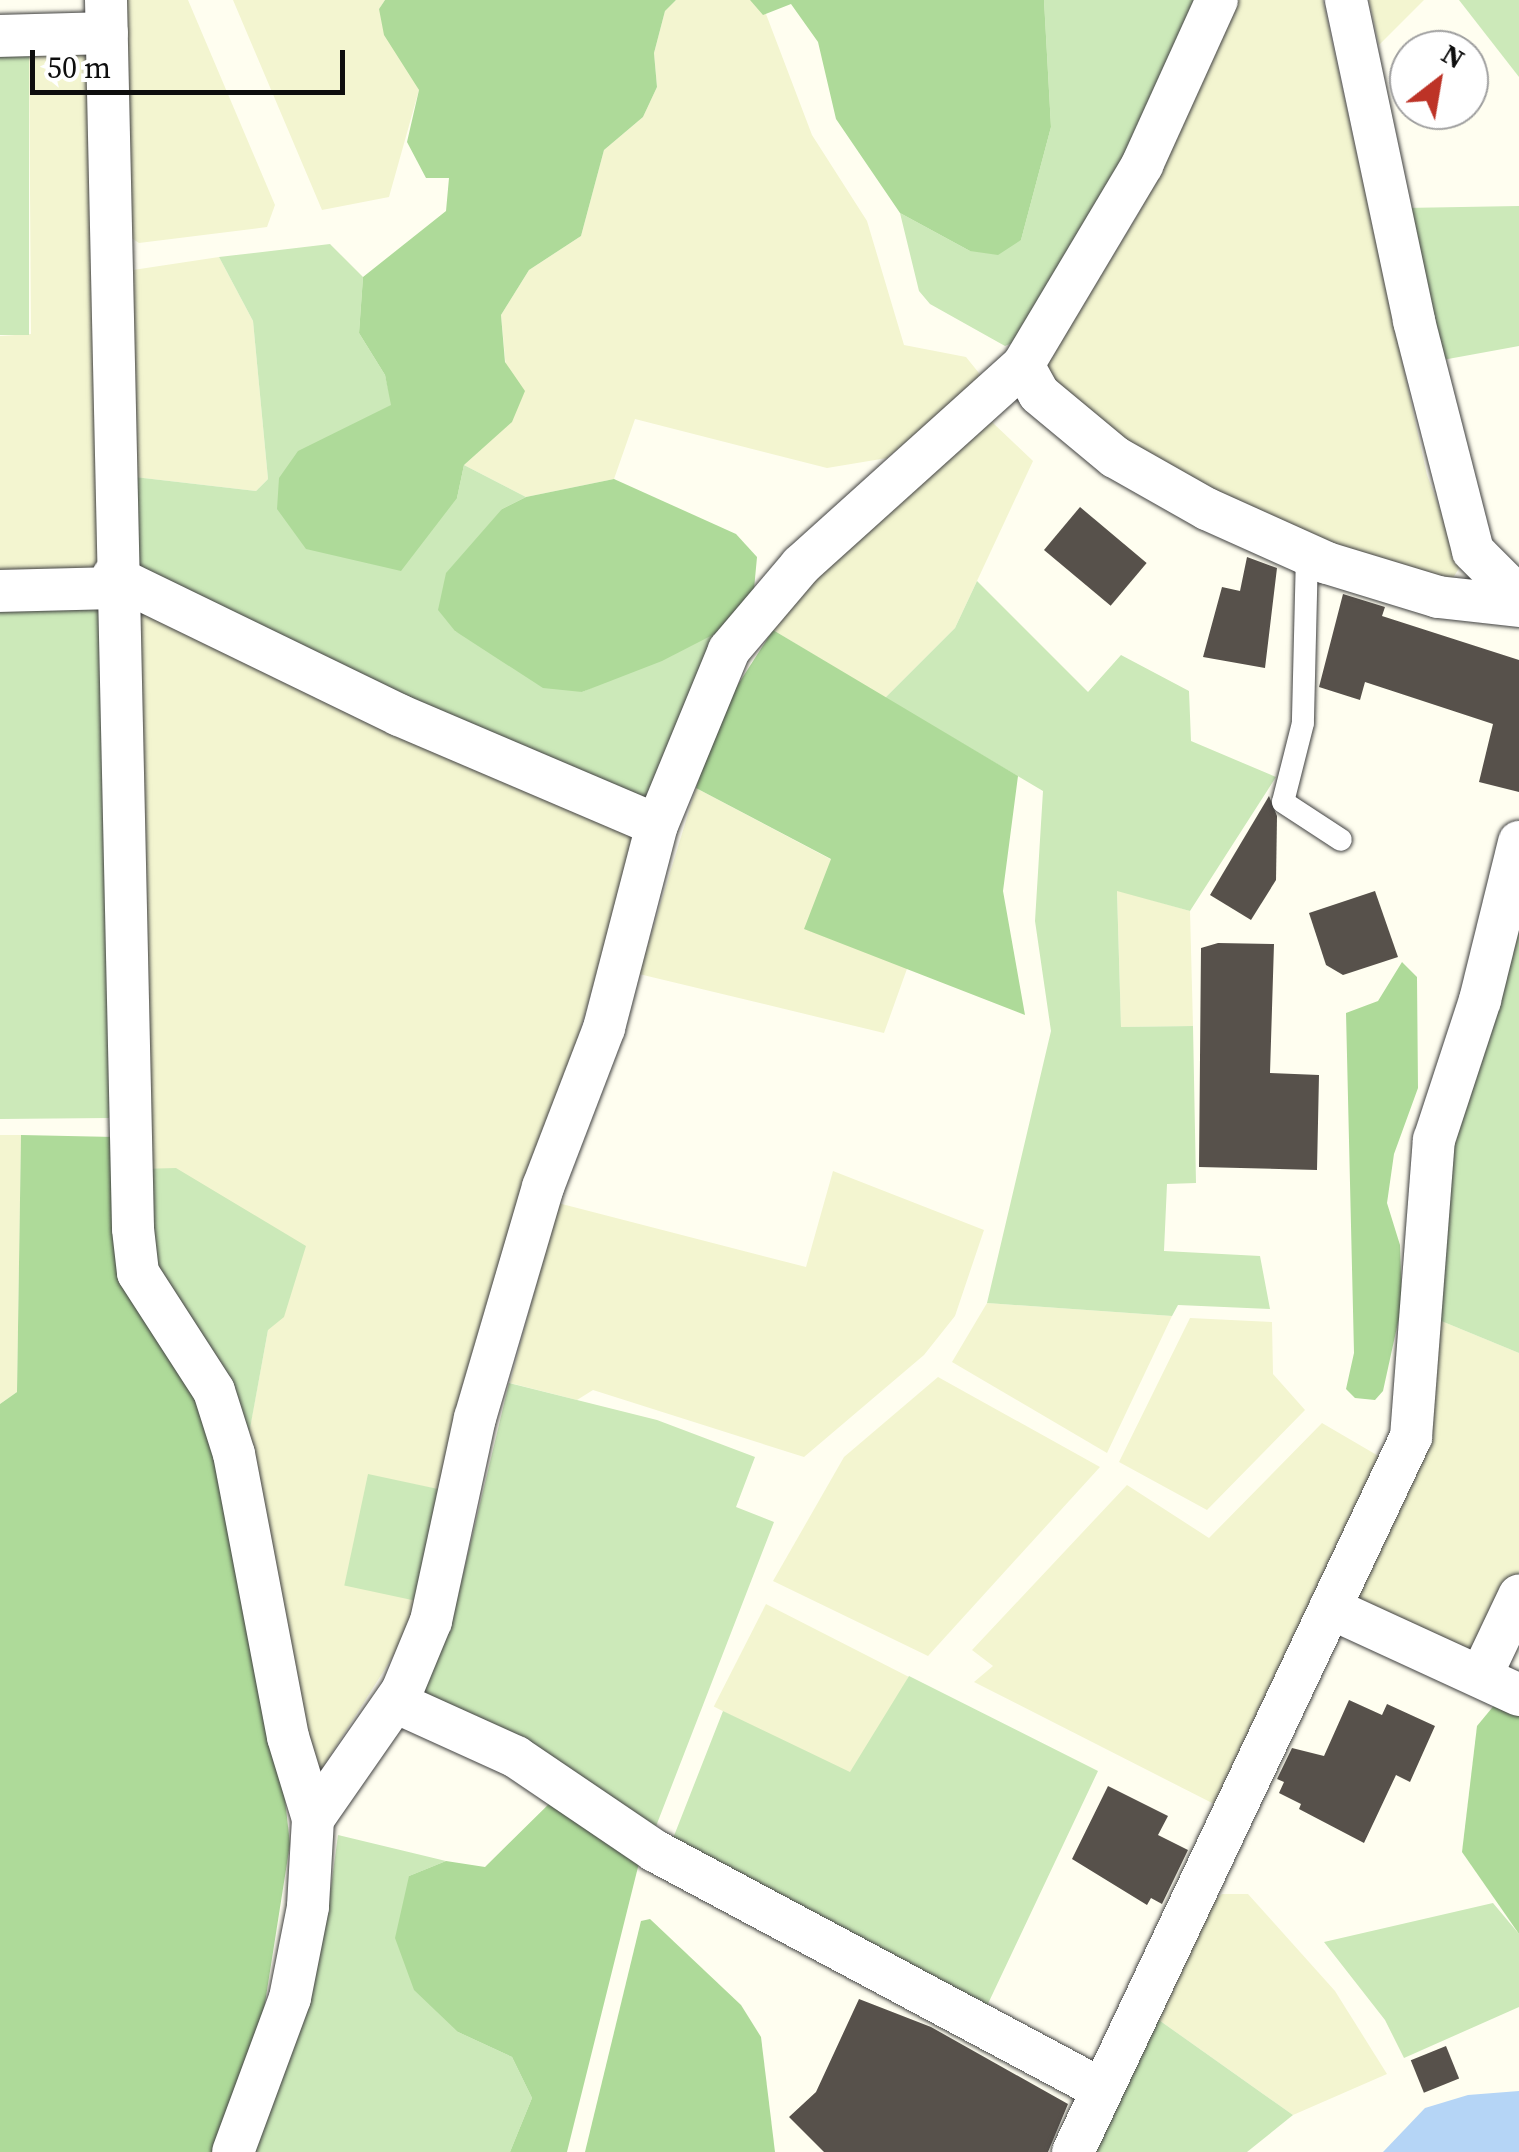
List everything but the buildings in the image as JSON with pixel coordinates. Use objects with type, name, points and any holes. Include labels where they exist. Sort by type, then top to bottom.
[{"type":"street","points":[[313,1819],[394,1702],[430,1621],[475,1418],[543,1187],[604,1028],[657,825],[729,650],[801,565],[1023,365],[1142,165],[1217,0]]},
{"type":"street","points":[[1346,0],[1414,321],[1473,551],[1519,597]]},
{"type":"street","points":[[0,36],[106,16],[126,1126],[138,1274],[214,1392],[234,1454],[288,1737],[313,1819],[308,1907],[290,1998],[233,2152]]},
{"type":"street","points":[[1023,365],[1040,394],[1115,457],[1307,554],[1438,597],[1519,606]]},
{"type":"street","points":[[0,591],[114,582],[399,714],[657,825]]},
{"type":"street","points":[[1073,2152],[1411,1436],[1434,1140],[1480,1000],[1519,842]]},
{"type":"street","points":[[1481,1676],[1519,1596]]},
{"type":"street","points":[[1330,1608],[1519,1695]]},
{"type":"street","points":[[394,1702],[516,1757],[655,1850],[1102,2090]]},
{"type":"lane","points":[[1307,554],[1303,723],[1283,802],[1341,840]]},
{"type":"green space","points":[[121,0],[188,0],[275,205],[267,227],[139,243],[124,233]]},
{"type":"green space","points":[[233,0],[385,0],[379,9],[419,90],[389,197],[322,210]]},
{"type":"green space","points":[[385,0],[676,0],[665,11],[654,53],[657,87],[643,117],[604,150],[581,236],[529,270],[501,315],[505,362],[525,391],[512,422],[464,465],[457,498],[401,571],[306,549],[277,509],[279,478],[298,451],[391,405],[385,375],[359,333],[363,277],[446,211],[449,178],[426,178],[407,142],[419,90],[384,35],[379,9]]},
{"type":"green space","points":[[676,0],[752,0],[766,14],[812,135],[867,221],[904,345],[966,357],[983,378],[887,458],[827,468],[635,419],[614,479],[526,497],[464,465],[511,422],[501,315],[529,270],[581,236],[604,150],[643,117],[657,87],[654,53],[665,11]]},
{"type":"green space","points":[[750,0],[1044,0],[1051,127],[1021,240],[998,255],[970,251],[900,213],[836,119],[818,42],[791,4],[763,15]]},
{"type":"green space","points":[[1044,0],[1198,0],[1123,165],[1017,341],[1005,346],[930,304],[919,291],[900,213],[970,251],[1021,240],[1051,127]]},
{"type":"green space","points":[[1236,0],[1323,0],[1427,475],[1461,565],[1448,586],[1311,541],[1122,450],[1040,376],[1140,211]]},
{"type":"green space","points":[[1369,0],[1424,0],[1394,30],[1389,30],[1379,45]]},
{"type":"green space","points":[[1459,0],[1519,0],[1519,77],[1489,38],[1489,30],[1482,30]]},
{"type":"green space","points":[[0,46],[29,46],[29,335],[0,335]]},
{"type":"green space","points":[[29,46],[95,46],[100,566],[93,575],[0,577],[0,336],[31,334]]},
{"type":"green space","points":[[1519,206],[1519,346],[1437,361],[1404,208]]},
{"type":"green space","points":[[330,244],[363,277],[359,333],[385,375],[392,405],[381,414],[457,498],[464,465],[526,497],[502,509],[455,631],[582,692],[730,626],[646,799],[630,803],[130,567],[126,476],[256,491],[268,479],[253,321],[219,257]]},
{"type":"green space","points":[[219,257],[253,321],[268,479],[256,491],[126,476],[122,282],[133,270]]},
{"type":"green space","points":[[992,422],[1033,461],[955,628],[885,698],[773,630],[820,568]]},
{"type":"green space","points":[[614,479],[736,534],[757,557],[754,589],[730,626],[662,661],[582,692],[543,688],[455,631],[438,610],[446,573],[502,509],[526,497]]},
{"type":"green space","points":[[977,581],[1088,692],[1121,655],[1189,691],[1191,741],[1276,777],[1190,911],[1117,891],[1121,1027],[1193,1026],[1196,1183],[1167,1184],[1164,1251],[1260,1256],[1270,1309],[1178,1305],[1172,1316],[987,1303],[1051,1031],[1035,921],[1043,791],[885,698],[955,628]]},
{"type":"green space","points":[[127,590],[637,835],[446,1491],[369,1475],[423,1589],[402,1642],[316,1778],[249,1433],[268,1330],[139,1169]]},
{"type":"green space","points":[[0,599],[105,602],[115,1108],[109,1118],[0,1119]]},
{"type":"green space","points":[[773,630],[1018,776],[1003,891],[1025,1015],[804,929],[831,859],[696,788],[721,711]]},
{"type":"green space","points":[[696,788],[832,860],[805,929],[908,966],[884,1033],[639,974]]},
{"type":"green space","points":[[1117,890],[1190,911],[1193,1026],[1121,1027]]},
{"type":"green space","points":[[1519,893],[1519,1353],[1434,1318],[1440,1154]]},
{"type":"green space","points":[[1402,962],[1417,977],[1418,1088],[1394,1154],[1387,1203],[1400,1245],[1402,1304],[1383,1391],[1375,1400],[1355,1398],[1346,1389],[1354,1353],[1346,1013],[1378,1001]]},
{"type":"green space","points":[[0,1135],[21,1135],[17,1392],[0,1404]]},
{"type":"green space","points":[[21,1135],[115,1137],[200,1390],[283,1782],[290,1844],[262,2022],[212,2152],[0,2152],[0,1404],[17,1392]]},
{"type":"green space","points":[[176,1168],[306,1246],[284,1317],[268,1330],[249,1434],[159,1292],[139,1169]]},
{"type":"green space","points":[[833,1171],[984,1230],[955,1316],[924,1355],[804,1457],[593,1390],[577,1400],[510,1383],[558,1203],[806,1267]]},
{"type":"green space","points":[[987,1303],[1172,1316],[1107,1453],[952,1362]]},
{"type":"green space","points":[[1190,1318],[1272,1322],[1273,1374],[1305,1410],[1207,1510],[1119,1462]]},
{"type":"green space","points":[[1434,1318],[1519,1353],[1519,1572],[1477,1658],[1348,1611]]},
{"type":"green space","points":[[938,1377],[1100,1467],[928,1656],[773,1581],[844,1457]]},
{"type":"green space","points":[[509,1383],[657,1420],[755,1457],[736,1507],[774,1522],[653,1834],[418,1701],[460,1587]]},
{"type":"green space","points":[[1322,1423],[1387,1461],[1216,1805],[974,1682],[993,1666],[972,1650],[1127,1485],[1209,1538]]},
{"type":"green space","points":[[368,1474],[446,1491],[423,1602],[344,1586]]},
{"type":"green space","points":[[766,1604],[909,1677],[856,1779],[714,1706]]},
{"type":"green space","points":[[909,1676],[1098,1771],[985,2010],[670,1846],[723,1711],[850,1772]]},
{"type":"green space","points":[[1501,1697],[1519,1706],[1519,1934],[1462,1852],[1477,1726]]},
{"type":"green space","points":[[558,1795],[640,1859],[567,2152],[510,2152],[532,2098],[512,2057],[458,2032],[414,1990],[395,1938],[409,1876],[446,1861],[485,1867]]},
{"type":"green space","points":[[338,1835],[446,1861],[409,1876],[458,2032],[512,2057],[532,2098],[510,2152],[252,2152],[327,1917]]},
{"type":"green space","points":[[1222,1894],[1248,1894],[1335,1991],[1387,2074],[1293,2115],[1149,2013],[1193,1920]]},
{"type":"green space","points":[[1493,1903],[1519,1934],[1519,2007],[1404,2058],[1385,2020],[1324,1942]]},
{"type":"green space","points":[[650,1919],[741,2005],[761,2037],[775,2152],[585,2152],[641,1921]]},
{"type":"green space","points":[[1149,2013],[1293,2115],[1247,2152],[1085,2152]]},
{"type":"water","points":[[1519,2091],[1519,2152],[1383,2152],[1425,2108],[1468,2095]]}]
